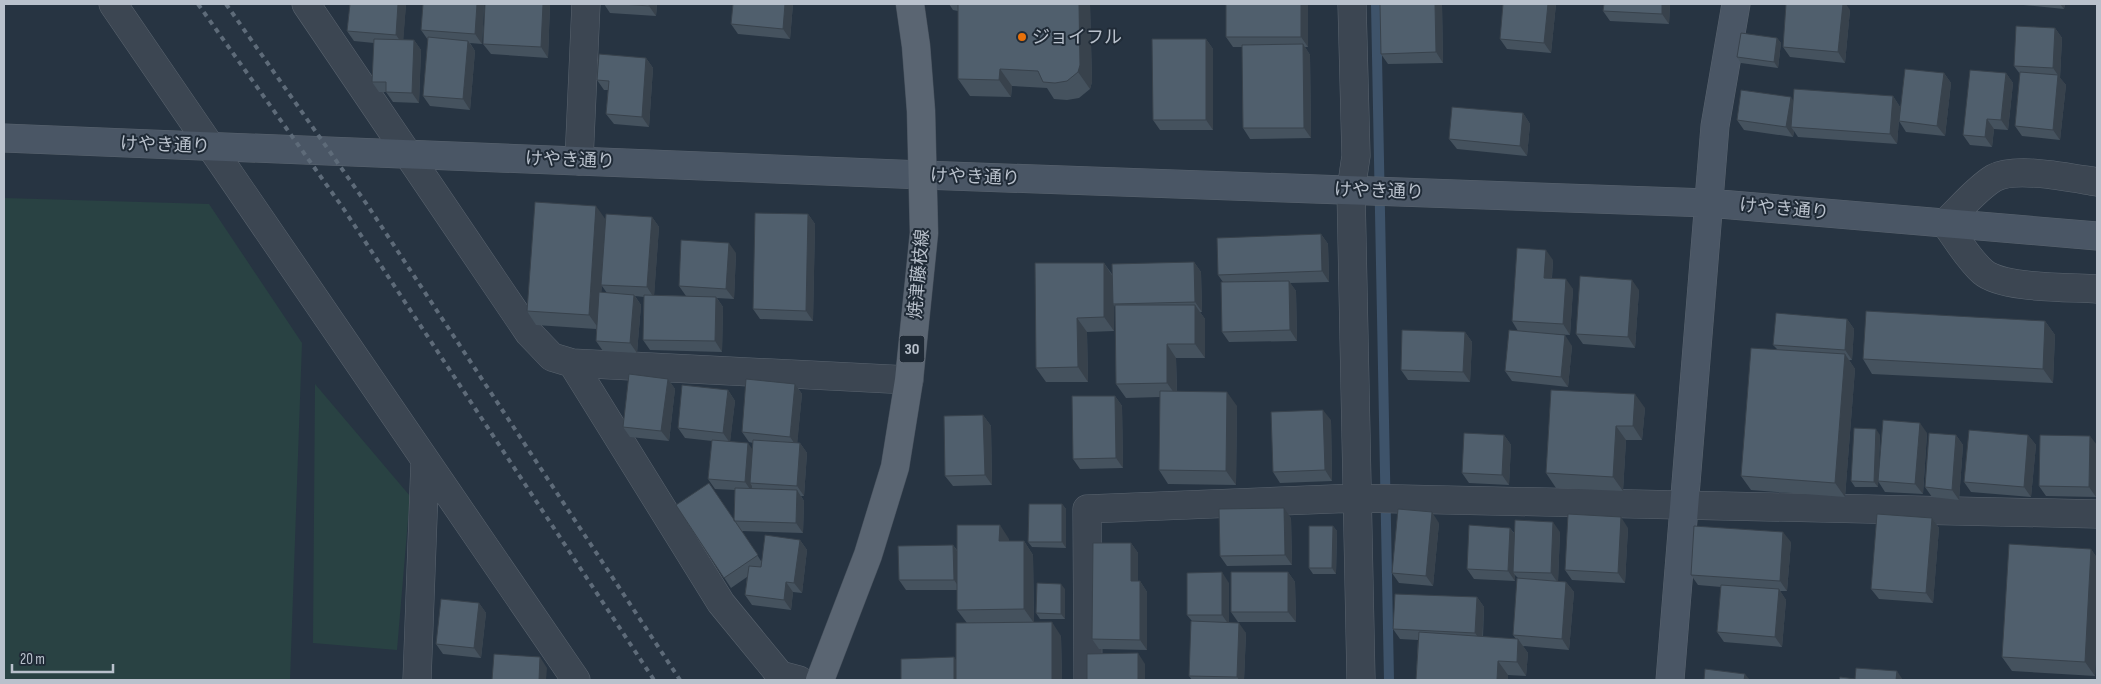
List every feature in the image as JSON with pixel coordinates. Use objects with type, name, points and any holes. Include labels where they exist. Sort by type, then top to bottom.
[{"type":"main road","name":"焼津藤枝線","points":[[820,680],[868,556],[892,475],[909,380],[924,233],[921,111],[916,46],[910,4]]},
{"type":"street","points":[[113,4],[576,680]]},
{"type":"street","points":[[306,4],[529,332],[552,357],[572,363],[909,380]]},
{"type":"street","points":[[579,161],[586,4]]},
{"type":"street","points":[[1352,4],[1356,156],[1351,190],[1375,498],[1361,680]]},
{"type":"street","points":[[1670,680],[1715,126],[1736,4]]},
{"type":"street","name":"けやき通り","points":[[4,138],[923,175],[1708,203],[2097,236]]},
{"type":"street","points":[[2097,182],[2024,173],[2008,174],[1994,178],[1945,223],[1974,262],[1995,279],[2012,283],[2097,289]]},
{"type":"street","points":[[572,363],[721,603],[780,675],[799,680]]},
{"type":"street","points":[[417,680],[425,462]]},
{"type":"street","points":[[1088,680],[1087,509],[1375,498],[1684,503],[2097,514]]},
{"type":"green space","points":[[4,198],[209,204],[302,343],[290,680],[4,680]]},
{"type":"green space","points":[[315,384],[410,496],[397,650],[313,643]]},
{"type":"building","points":[[350,4],[398,4],[396,35],[347,31]]},
{"type":"building","points":[[423,4],[477,4],[475,34],[421,30]]},
{"type":"building","points":[[485,4],[543,4],[541,47],[483,44]]},
{"type":"building","points":[[622,4],[649,4],[649,6]]},
{"type":"building","points":[[733,4],[785,4],[783,29],[731,24]]},
{"type":"building","points":[[958,4],[1079,4],[1080,65],[1078,72],[1067,81],[1055,83],[1043,82],[1038,71],[1000,69],[999,80],[958,79]]},
{"type":"building","points":[[1226,4],[1301,4],[1301,37],[1226,37]]},
{"type":"building","points":[[1380,4],[1435,4],[1436,52],[1381,54]]},
{"type":"building","points":[[1503,4],[1548,4],[1544,43],[1500,39]]},
{"type":"building","points":[[1604,4],[1662,4],[1662,14],[1603,11]]},
{"type":"building","points":[[1786,4],[1843,4],[1838,52],[1783,47]]},
{"type":"building","points":[[2016,26],[2055,28],[2053,68],[2014,66]]},
{"type":"building","points":[[1741,33],[1777,38],[1774,62],[1737,57]]},
{"type":"building","points":[[428,37],[468,41],[463,99],[423,96]]},
{"type":"building","points":[[374,39],[414,40],[412,93],[386,92],[386,82],[372,82]]},
{"type":"building","points":[[1152,39],[1206,39],[1206,120],[1153,120]]},
{"type":"building","points":[[1303,44],[1304,128],[1243,128],[1242,45]]},
{"type":"building","points":[[599,54],[646,58],[642,117],[606,114],[609,81],[597,80]]},
{"type":"building","points":[[1905,69],[1944,73],[1937,126],[1899,121]]},
{"type":"building","points":[[1970,70],[2006,73],[2001,120],[1987,119],[1985,137],[1963,135]]},
{"type":"building","points":[[2020,72],[2058,75],[2053,130],[2015,126]]},
{"type":"building","points":[[1794,89],[1893,96],[1890,134],[1791,127]]},
{"type":"building","points":[[1741,90],[1791,97],[1786,127],[1737,120]]},
{"type":"building","points":[[1452,107],[1523,113],[1520,146],[1449,139]]},
{"type":"building","points":[[535,202],[596,206],[589,315],[527,311]]},
{"type":"building","points":[[755,213],[808,214],[806,311],[753,309]]},
{"type":"building","points":[[606,214],[652,217],[647,287],[601,285]]},
{"type":"building","points":[[1321,234],[1322,271],[1218,275],[1217,238]]},
{"type":"building","points":[[681,240],[729,243],[726,289],[679,286]]},
{"type":"building","points":[[1517,248],[1546,250],[1544,278],[1566,279],[1563,324],[1512,321]]},
{"type":"building","points":[[1194,262],[1195,302],[1113,304],[1112,264]]},
{"type":"building","points":[[1035,263],[1104,263],[1104,317],[1077,318],[1078,367],[1036,368]]},
{"type":"building","points":[[1580,276],[1632,280],[1628,337],[1576,334]]},
{"type":"building","points":[[1289,281],[1290,330],[1222,332],[1221,282]]},
{"type":"building","points":[[599,292],[634,295],[630,343],[596,341]]},
{"type":"building","points":[[644,295],[716,297],[715,341],[643,340]]},
{"type":"building","points":[[1115,305],[1195,305],[1195,344],[1167,344],[1167,383],[1116,384]]},
{"type":"building","points":[[1866,311],[2045,321],[2043,369],[1863,359]]},
{"type":"building","points":[[1776,313],[1847,319],[1845,350],[1773,345]]},
{"type":"building","points":[[1402,330],[1465,332],[1463,372],[1401,370]]},
{"type":"building","points":[[1509,330],[1565,335],[1561,377],[1505,371]]},
{"type":"building","points":[[1751,348],[1845,354],[1835,483],[1741,476]]},
{"type":"building","points":[[629,374],[668,379],[661,431],[623,427]]},
{"type":"building","points":[[746,379],[795,384],[790,437],[742,432]]},
{"type":"building","points":[[682,385],[728,390],[723,433],[678,428]]},
{"type":"building","points":[[1551,390],[1635,394],[1633,426],[1616,426],[1613,477],[1546,473]]},
{"type":"building","points":[[1160,391],[1227,392],[1226,471],[1159,470]]},
{"type":"building","points":[[1072,396],[1115,396],[1116,458],[1073,459]]},
{"type":"building","points":[[1323,410],[1325,470],[1273,472],[1271,412]]},
{"type":"building","points":[[983,415],[985,475],[945,476],[944,416]]},
{"type":"building","points":[[1883,420],[1920,423],[1915,484],[1878,481]]},
{"type":"building","points":[[1854,428],[1876,429],[1874,482],[1851,481]]},
{"type":"building","points":[[1969,430],[2028,435],[2024,487],[1964,482]]},
{"type":"building","points":[[1464,433],[1504,435],[1502,475],[1462,473]]},
{"type":"building","points":[[1929,433],[1956,435],[1952,490],[1925,487]]},
{"type":"building","points":[[2040,435],[2090,436],[2089,487],[2039,486]]},
{"type":"building","points":[[712,440],[748,443],[745,482],[708,479]]},
{"type":"building","points":[[753,440],[800,443],[797,486],[750,483]]},
{"type":"building","points":[[709,483],[758,555],[724,578],[676,505]]},
{"type":"building","points":[[735,488],[797,490],[796,523],[734,521]]},
{"type":"building","points":[[1029,504],[1062,504],[1062,542],[1028,542]]},
{"type":"building","points":[[1284,508],[1285,555],[1220,556],[1219,509]]},
{"type":"building","points":[[1398,509],[1432,512],[1426,576],[1392,573]]},
{"type":"building","points":[[1568,514],[1621,517],[1618,573],[1565,570]]},
{"type":"building","points":[[1877,514],[1932,518],[1926,593],[1871,589]]},
{"type":"building","points":[[1515,520],[1553,522],[1551,573],[1513,572]]},
{"type":"building","points":[[957,525],[1000,525],[999,541],[1024,541],[1024,609],[957,610]]},
{"type":"building","points":[[1469,525],[1510,528],[1508,571],[1467,569]]},
{"type":"building","points":[[1309,526],[1333,526],[1332,568],[1309,568]]},
{"type":"building","points":[[1694,526],[1783,532],[1780,581],[1691,575]]},
{"type":"building","points":[[765,535],[800,540],[794,583],[786,582],[784,600],[745,595],[749,566],[761,567]]},
{"type":"building","points":[[1093,543],[1131,543],[1131,581],[1140,581],[1140,640],[1092,639]]},
{"type":"building","points":[[2009,544],[2091,549],[2085,662],[2002,657]]},
{"type":"building","points":[[953,545],[954,580],[899,580],[898,546]]},
{"type":"building","points":[[1222,572],[1222,615],[1187,615],[1187,573]]},
{"type":"building","points":[[1231,572],[1288,572],[1288,612],[1231,612]]},
{"type":"building","points":[[1517,578],[1566,582],[1562,639],[1513,635]]},
{"type":"building","points":[[1037,583],[1061,584],[1061,614],[1036,613]]},
{"type":"building","points":[[1721,585],[1779,589],[1775,637],[1717,632]]},
{"type":"building","points":[[1395,594],[1477,597],[1475,633],[1393,629]]},
{"type":"building","points":[[441,599],[479,603],[474,648],[436,644]]},
{"type":"building","points":[[1191,621],[1239,623],[1237,677],[1189,676]]},
{"type":"building","points":[[1052,622],[1052,680],[956,680],[956,623]]},
{"type":"building","points":[[1419,632],[1518,639],[1517,662],[1498,661],[1497,680],[1416,680]]},
{"type":"building","points":[[1138,653],[1138,680],[1087,680],[1087,654]]},
{"type":"building","points":[[494,654],[540,657],[539,680],[492,680]]},
{"type":"building","points":[[954,657],[954,680],[901,680],[901,659]]},
{"type":"building","points":[[1856,668],[1897,671],[1896,680],[1839,680],[1840,677],[1855,679]]},
{"type":"building","points":[[1705,669],[1745,674],[1744,680],[1704,680]]},
{"type":"waterway","points":[[1376,4],[1389,680]]},
{"type":"railway","points":[[198,4],[343,208],[654,680]]},
{"type":"railway","points":[[226,4],[368,206],[680,680]]},
{"type":"place","name":"ジョイフル","points":[[1022,37]]}]
